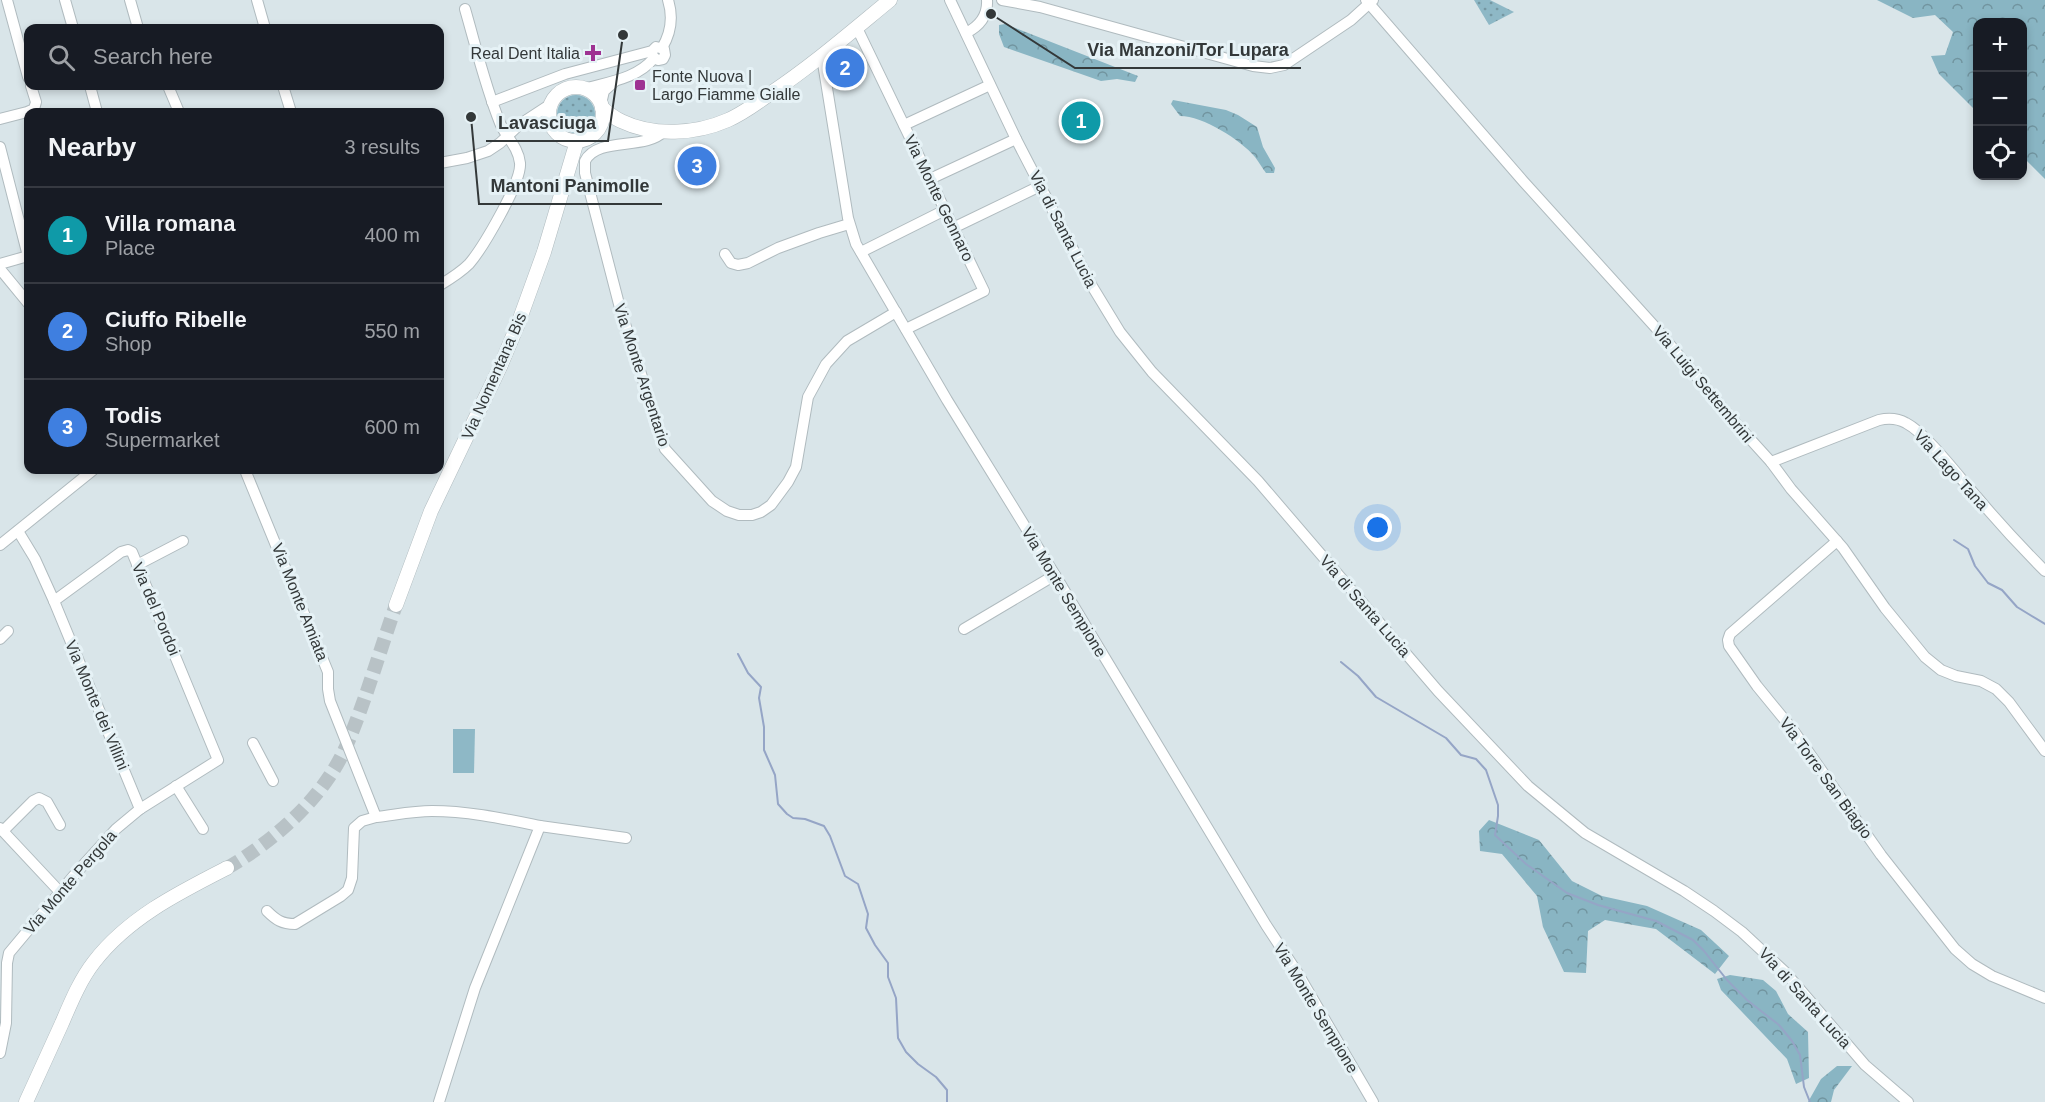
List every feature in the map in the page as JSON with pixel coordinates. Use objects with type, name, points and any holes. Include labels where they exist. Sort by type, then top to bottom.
[{"type":"main road","points":[[632,125],[606,127],[591,137],[577,141],[563,137],[552,126],[549,111],[559,93],[571,88],[584,88],[597,97],[602,106],[619,121],[632,125],[664,131],[692,130],[729,120],[747,110],[822,57],[890,0]]},
{"type":"main road","points":[[597,132],[603,116],[602,106]]},
{"type":"main road","name":"Via Nomentana Bis","points":[[396,605],[431,511],[500,367],[518,324],[544,252],[577,141]]},
{"type":"main road","points":[[26,1102],[71,1001],[88,970],[99,956],[131,924],[145,914],[177,893],[227,868]]},
{"type":"street","points":[[7,0],[24,62]]},
{"type":"street","points":[[65,0],[73,24]]},
{"type":"street","points":[[130,0],[137,24]]},
{"type":"street","points":[[257,0],[264,24]]},
{"type":"street","points":[[584,88],[614,82],[642,69],[668,37],[671,10],[668,0]]},
{"type":"street","name":"Via di Santa Lucia","points":[[950,0],[1016,139],[1098,296],[1120,332],[1152,372],[1258,481],[1438,691],[1500,758],[1542,799],[1576,827],[1704,904],[1755,943],[1804,993],[1865,1065],[1908,1102]]},
{"type":"street","points":[[966,33],[975,28],[986,14],[987,0]]},
{"type":"street","points":[[1002,0],[1035,6],[1253,66],[1270,68],[1281,66],[1297,57],[1351,20],[1370,1]]},
{"type":"street","name":"Via Luigi Settembrini","points":[[1370,1],[1523,181],[1656,327],[1731,419],[1771,462],[1791,489],[1837,541],[1924,657],[1941,670],[1956,676],[1981,681],[1996,689],[2009,702],[2045,751]]},
{"type":"street","points":[[444,282],[474,257],[512,192],[520,167],[509,135],[501,126],[492,102],[465,9]]},
{"type":"street","name":"Via Monte Gennaro","points":[[856,28],[984,291],[906,329]]},
{"type":"street","points":[[492,102],[569,72],[656,53]]},
{"type":"street","name":"Via Monte Sempione","points":[[822,57],[849,224],[861,252],[975,447],[1266,926],[1297,972],[1373,1102]]},
{"type":"street","points":[[602,106],[604,91],[614,82]]},
{"type":"street","points":[[904,125],[990,85]]},
{"type":"street","points":[[32,90],[36,102],[34,108]]},
{"type":"street","points":[[91,90],[96,108]]},
{"type":"street","points":[[170,90],[177,108]]},
{"type":"street","points":[[284,90],[290,108]]},
{"type":"street","points":[[444,162],[481,154],[494,147],[551,104]]},
{"type":"street","points":[[0,119],[24,113]]},
{"type":"street","points":[[527,120],[552,126]]},
{"type":"street","name":"Via Monte Argentario","points":[[664,131],[654,139],[592,152],[585,161],[585,173],[620,308],[665,449],[714,503],[729,512],[746,515],[759,513],[771,505],[796,467],[808,397],[826,364],[847,341],[896,312]]},
{"type":"street","points":[[930,179],[1016,139]]},
{"type":"street","points":[[0,147],[24,240]]},
{"type":"street","points":[[953,228],[1040,186]]},
{"type":"street","points":[[861,252],[945,210]]},
{"type":"street","points":[[725,254],[731,263],[745,264],[778,248],[849,224]]},
{"type":"street","points":[[0,264],[24,257]]},
{"type":"street","points":[[0,269],[24,298]]},
{"type":"street","name":"Via Lago Tana","points":[[1771,462],[1879,420],[1901,420],[1919,434],[1950,465],[2003,528],[2045,571]]},
{"type":"street","points":[[0,546],[88,474]]},
{"type":"street","name":"Via Monte Amiata","points":[[247,474],[328,672],[330,702],[376,817]]},
{"type":"street","points":[[18,531],[35,559],[54,601]]},
{"type":"street","points":[[137,565],[183,541]]},
{"type":"street","name":"Via Torre San Biagio","points":[[1837,541],[1730,634],[1729,646],[1757,686],[1793,730],[1881,855],[1955,949],[1972,964],[1992,976],[2045,998]]},
{"type":"street","name":"Via del Pordoi","points":[[54,601],[123,551],[132,552],[218,760]]},
{"type":"street","points":[[964,629],[1054,575]]},
{"type":"street","name":"Via Monte dei Villini","points":[[54,601],[140,809]]},
{"type":"street","points":[[253,743],[273,781]]},
{"type":"street","name":"Via Monte Pergola","points":[[0,1053],[6,1023],[7,963],[5,951],[116,829],[140,809],[218,760]]},
{"type":"street","points":[[176,786],[203,829]]},
{"type":"street","points":[[60,825],[46,801],[39,798],[2,829],[60,892]]},
{"type":"street","points":[[267,911],[276,921],[295,924],[345,893],[352,878],[354,828],[362,820],[376,817],[440,811],[626,838]]},
{"type":"street","points":[[439,1102],[474,988],[540,826]]},
{"type":"shaded area","points":[[1474,0],[1490,0],[1514,12],[1489,25]]},
{"type":"shaded area","points":[[576,95],[589,101],[595,114],[589,127],[576,133],[563,127],[557,114],[563,101]]},
{"type":"shaded area","points":[[453,729],[475,729],[474,773],[453,773]]},
{"type":"green space","points":[[1877,0],[2045,0],[2045,179],[2027,161],[2027,18],[1973,18],[1973,108],[1939,74],[1931,56],[1945,55],[1953,32],[1935,15],[1913,18]]},
{"type":"green space","points":[[1005,24],[1138,76],[1135,82],[1117,79],[1101,81],[1004,47],[999,34],[999,25]]},
{"type":"green space","points":[[1173,100],[1226,110],[1257,127],[1263,147],[1275,168],[1274,173],[1266,173],[1249,150],[1221,130],[1199,120],[1180,116],[1171,104]]},
{"type":"green space","points":[[1489,820],[1539,840],[1572,881],[1602,896],[1647,906],[1701,930],[1729,956],[1715,974],[1656,929],[1605,920],[1588,931],[1586,973],[1564,972],[1543,927],[1537,896],[1502,854],[1480,851],[1479,831]]},
{"type":"green space","points":[[1730,975],[1763,980],[1776,991],[1788,1014],[1808,1032],[1809,1078],[1796,1084],[1787,1059],[1721,990],[1717,979]]},
{"type":"green space","points":[[1837,1066],[1852,1066],[1834,1090],[1831,1102],[1808,1102],[1821,1079]]},
{"type":"waterway","points":[[1954,540],[1968,549],[1975,566],[1988,583],[2002,590],[2017,607],[2045,624]]},
{"type":"waterway","points":[[738,654],[748,673],[761,687],[759,698],[764,727],[764,750],[775,775],[778,804],[793,818],[805,819],[824,826],[845,876],[858,884],[868,914],[866,928],[888,963],[888,977],[896,998],[898,1038],[906,1052],[936,1077],[947,1090],[947,1102]]},
{"type":"waterway","points":[[1341,662],[1358,676],[1376,697],[1446,738],[1461,755],[1476,759],[1486,770],[1498,805],[1495,835],[1526,864],[1567,893],[1598,905],[1656,921],[1693,940],[1727,980],[1747,1000],[1779,1025],[1792,1041],[1800,1055],[1804,1087],[1810,1102]]},
{"type":"tunnel","points":[[227,868],[279,832],[310,802],[335,767],[359,714],[396,605]]},
{"type":"place","name":"Via Manzoni/Tor Lupara","points":[[991,14]]},
{"type":"place","name":"Lavasciuga","points":[[623,35]]},
{"type":"place","name":"Real Dent Italia","points":[[593,53]]},
{"type":"place","name":"Ciuffo Ribelle","points":[[845,68]]},
{"type":"place","name":"Fonte Nuova | Largo Fiamme Gialle","points":[[640,85]]},
{"type":"place","name":"Mantoni Panimolle","points":[[471,117]]},
{"type":"place","name":"Villa romana","points":[[1081,121]]},
{"type":"place","name":"Todis","points":[[697,166]]}]
